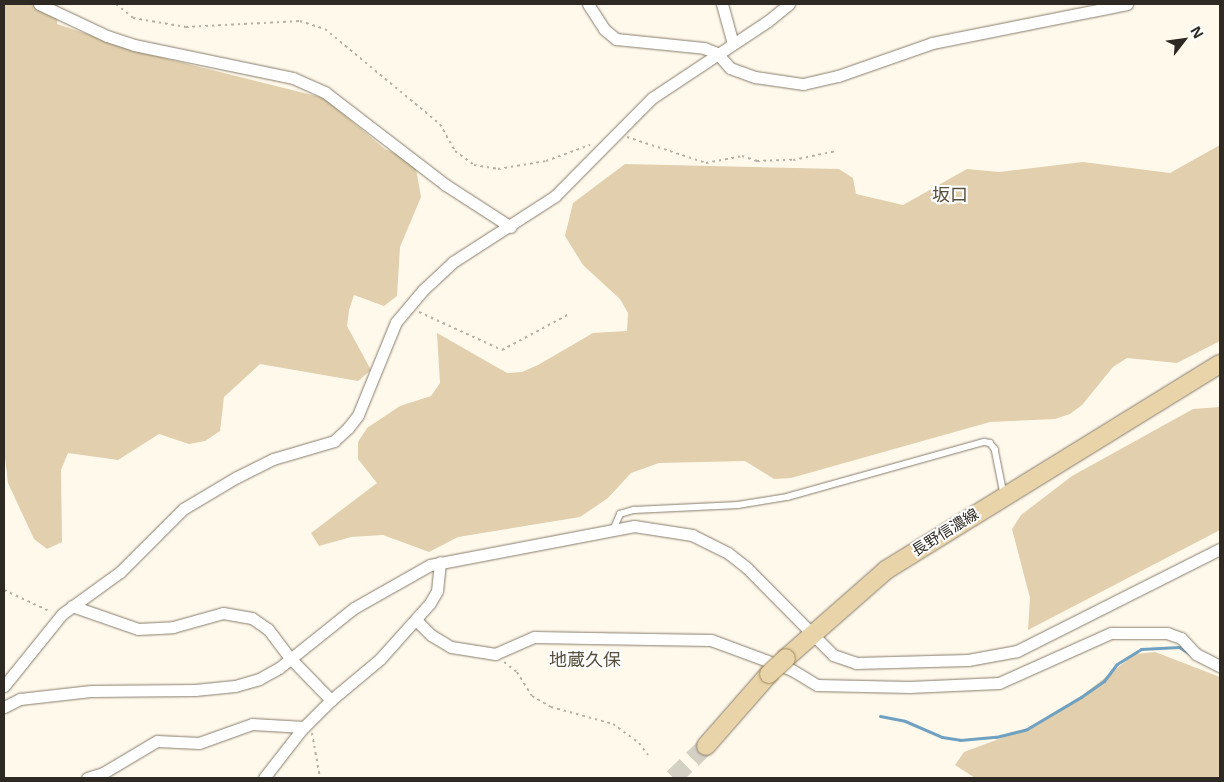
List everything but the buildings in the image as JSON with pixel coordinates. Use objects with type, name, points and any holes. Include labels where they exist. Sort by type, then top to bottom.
[{"type":"main road","name":"長野信濃線","points":[[706,746],[769,674],[886,570],[1220,364]]},
{"type":"street","points":[[39,4],[106,36],[134,45],[293,78],[326,93],[446,185],[510,227]]},
{"type":"street","points":[[588,4],[604,28],[616,39],[704,48],[716,53],[730,68],[755,77],[803,84],[838,76],[932,43],[1127,4]]},
{"type":"street","points":[[722,4],[733,44]]},
{"type":"street","points":[[4,686],[60,616],[120,572],[183,509],[207,493],[273,460],[334,440],[348,428],[358,415],[396,322],[453,262],[510,227],[555,196],[652,98],[789,4]]},
{"type":"street","points":[[4,707],[20,699],[92,691],[195,690],[235,686],[259,678],[290,658],[354,608],[396,582],[440,562],[612,530],[654,527],[692,535],[709,543],[747,568],[833,655],[856,663],[998,656],[1016,651],[1220,549]]},
{"type":"street","points":[[264,778],[306,726],[331,700],[380,659],[416,620],[437,591],[440,562]]},
{"type":"street","points":[[72,606],[149,631],[223,613],[252,618],[268,629],[290,658],[331,700]]},
{"type":"street","points":[[416,620],[431,635],[451,647],[495,654],[534,638],[711,640],[792,670],[817,685],[910,687],[999,683],[1112,633],[1168,633],[1181,638],[1196,654],[1220,666]]},
{"type":"street","points":[[87,778],[103,773],[157,741],[199,743],[252,724],[306,726]]},
{"type":"lane","points":[[612,530],[620,514],[634,510],[738,505],[786,497],[984,442],[995,449],[1004,496]]},
{"type":"path","points":[[116,4],[133,18],[186,27],[300,20],[325,29],[440,124],[455,151],[474,165],[498,170],[546,161],[591,144]]},
{"type":"path","points":[[1182,4],[1197,4]]},
{"type":"path","points":[[618,134],[706,163],[742,156],[756,161],[793,160],[836,152]]},
{"type":"path","points":[[408,308],[502,350],[569,314]]},
{"type":"path","points":[[4,590],[60,616]]},
{"type":"path","points":[[495,654],[517,672],[532,696],[551,707],[613,724],[639,743],[648,755]]},
{"type":"path","points":[[306,726],[316,739],[320,778]]},
{"type":"shaded area","points":[[4,4],[58,4],[57,24],[148,54],[324,98],[385,149],[415,163],[421,197],[400,247],[397,296],[384,306],[354,295],[349,310],[347,326],[371,370],[358,381],[260,364],[224,397],[220,431],[205,441],[189,444],[159,434],[118,460],[68,453],[61,470],[62,542],[47,549],[34,539],[8,483],[4,449]]},
{"type":"shaded area","points":[[1220,145],[1220,341],[1177,363],[1127,358],[1113,367],[1082,405],[1070,414],[1055,419],[990,422],[791,478],[774,479],[745,461],[659,463],[631,473],[608,498],[580,517],[458,537],[429,552],[383,535],[351,537],[319,546],[311,533],[377,483],[358,459],[358,442],[367,428],[400,406],[431,396],[440,383],[437,333],[507,373],[522,372],[538,365],[593,333],[627,331],[628,313],[620,299],[583,265],[565,236],[573,203],[625,164],[839,169],[853,178],[856,194],[903,205],[967,169],[999,172],[1083,162],[1170,173]]},
{"type":"shaded area","points":[[1220,407],[1220,530],[1028,630],[1030,598],[1012,529],[1021,515],[1072,476],[1193,409]]},
{"type":"shaded area","points":[[1155,652],[1220,677],[1220,778],[975,778],[955,765],[964,752],[1028,728],[1070,705],[1135,654]]},
{"type":"waterway","points":[[880,716],[905,721],[942,737],[960,740],[996,737],[1027,729],[1081,697],[1104,681],[1117,664],[1141,649],[1179,647],[1190,654]]},
{"type":"tunnel","points":[[673,778],[706,746]]},
{"type":"district","name":"坂口","points":[[950,194]]},
{"type":"district","name":"地蔵久保","points":[[585,659]]}]
